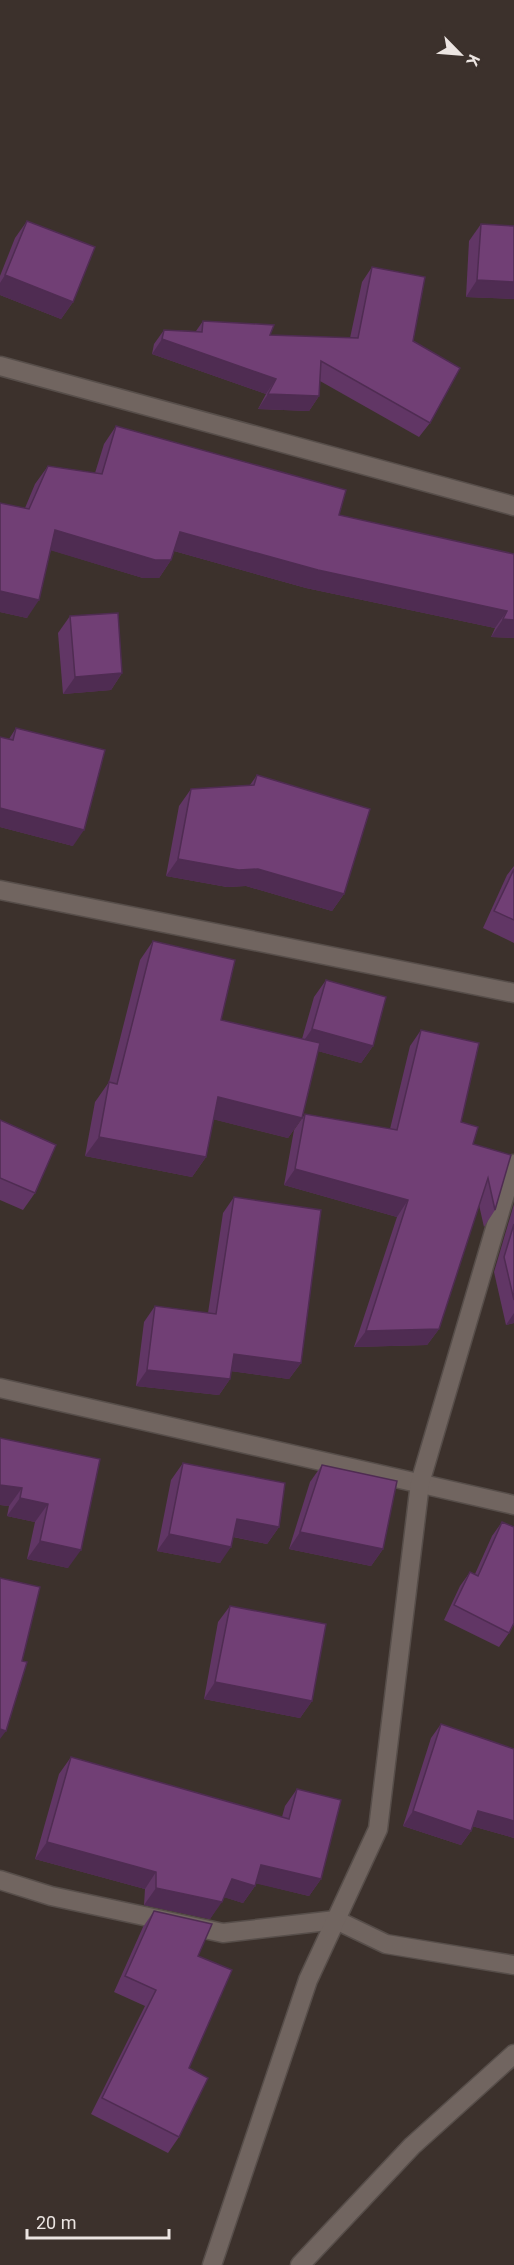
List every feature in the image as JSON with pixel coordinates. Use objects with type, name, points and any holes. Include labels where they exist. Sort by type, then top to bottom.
[{"type":"street","points":[[0,366],[514,506]]},
{"type":"street","points":[[0,890],[514,993]]},
{"type":"street","points":[[212,2265],[308,1980],[378,1830],[420,1484],[514,1164]]},
{"type":"street","points":[[0,1388],[514,1506]]},
{"type":"street","points":[[0,1881],[51,1896],[223,1933],[336,1920],[386,1944],[514,1965]]},
{"type":"street","points":[[300,2265],[412,2146],[514,2054]]},
{"type":"building","points":[[27,221],[95,247],[73,302],[5,275]]},
{"type":"building","points":[[481,224],[514,226],[514,282],[477,280]]},
{"type":"building","points":[[372,267],[425,277],[413,341],[460,368],[430,423],[321,361],[319,396],[268,394],[276,379],[162,339],[164,330],[202,332],[203,321],[274,325],[270,335],[358,338]]},
{"type":"building","points":[[116,426],[346,490],[339,515],[514,554],[514,620],[503,619],[507,611],[318,570],[180,532],[171,560],[155,560],[55,530],[39,600],[0,591],[0,503],[29,509],[48,466],[102,474]]},
{"type":"building","points":[[118,613],[122,673],[75,677],[70,616]]},
{"type":"building","points":[[16,728],[105,750],[84,830],[0,808],[0,737],[13,740]]},
{"type":"building","points":[[257,775],[370,809],[344,894],[258,869],[239,870],[178,859],[191,789],[254,785]]},
{"type":"building","points":[[514,869],[514,920],[494,911]]},
{"type":"building","points":[[153,941],[235,960],[221,1020],[320,1043],[302,1118],[218,1097],[206,1157],[99,1137],[109,1082],[117,1084]]},
{"type":"building","points":[[326,980],[386,997],[373,1046],[312,1029]]},
{"type":"building","points":[[421,1030],[479,1043],[461,1122],[478,1127],[473,1144],[511,1155],[495,1210],[488,1178],[439,1329],[366,1331],[408,1200],[295,1169],[305,1114],[397,1130]]},
{"type":"building","points":[[0,1120],[56,1145],[35,1193],[0,1178]]},
{"type":"building","points":[[234,1197],[321,1210],[301,1363],[234,1354],[230,1379],[147,1370],[155,1306],[216,1314]]},
{"type":"building","points":[[514,1224],[514,1300],[504,1257]]},
{"type":"building","points":[[0,1438],[100,1459],[81,1550],[40,1541],[48,1504],[20,1498],[22,1488],[0,1485]]},
{"type":"building","points":[[183,1463],[285,1483],[279,1527],[237,1519],[231,1547],[169,1534]]},
{"type":"building","points":[[322,1465],[397,1481],[383,1549],[300,1532]]},
{"type":"building","points":[[502,1522],[514,1527],[514,1623],[509,1633],[454,1605],[470,1572],[478,1576]]},
{"type":"building","points":[[0,1578],[40,1587],[22,1661],[27,1662],[6,1731],[0,1729]]},
{"type":"building","points":[[230,1606],[326,1624],[312,1701],[215,1682]]},
{"type":"building","points":[[441,1724],[514,1749],[514,1821],[478,1811],[471,1831],[413,1811]]},
{"type":"building","points":[[71,1757],[289,1819],[297,1789],[341,1800],[321,1879],[261,1865],[255,1886],[232,1879],[222,1902],[156,1888],[156,1872],[47,1842]]},
{"type":"building","points":[[154,1911],[212,1924],[198,1956],[232,1970],[189,2068],[208,2078],[179,2137],[102,2098],[156,1990],[125,1976]]}]
